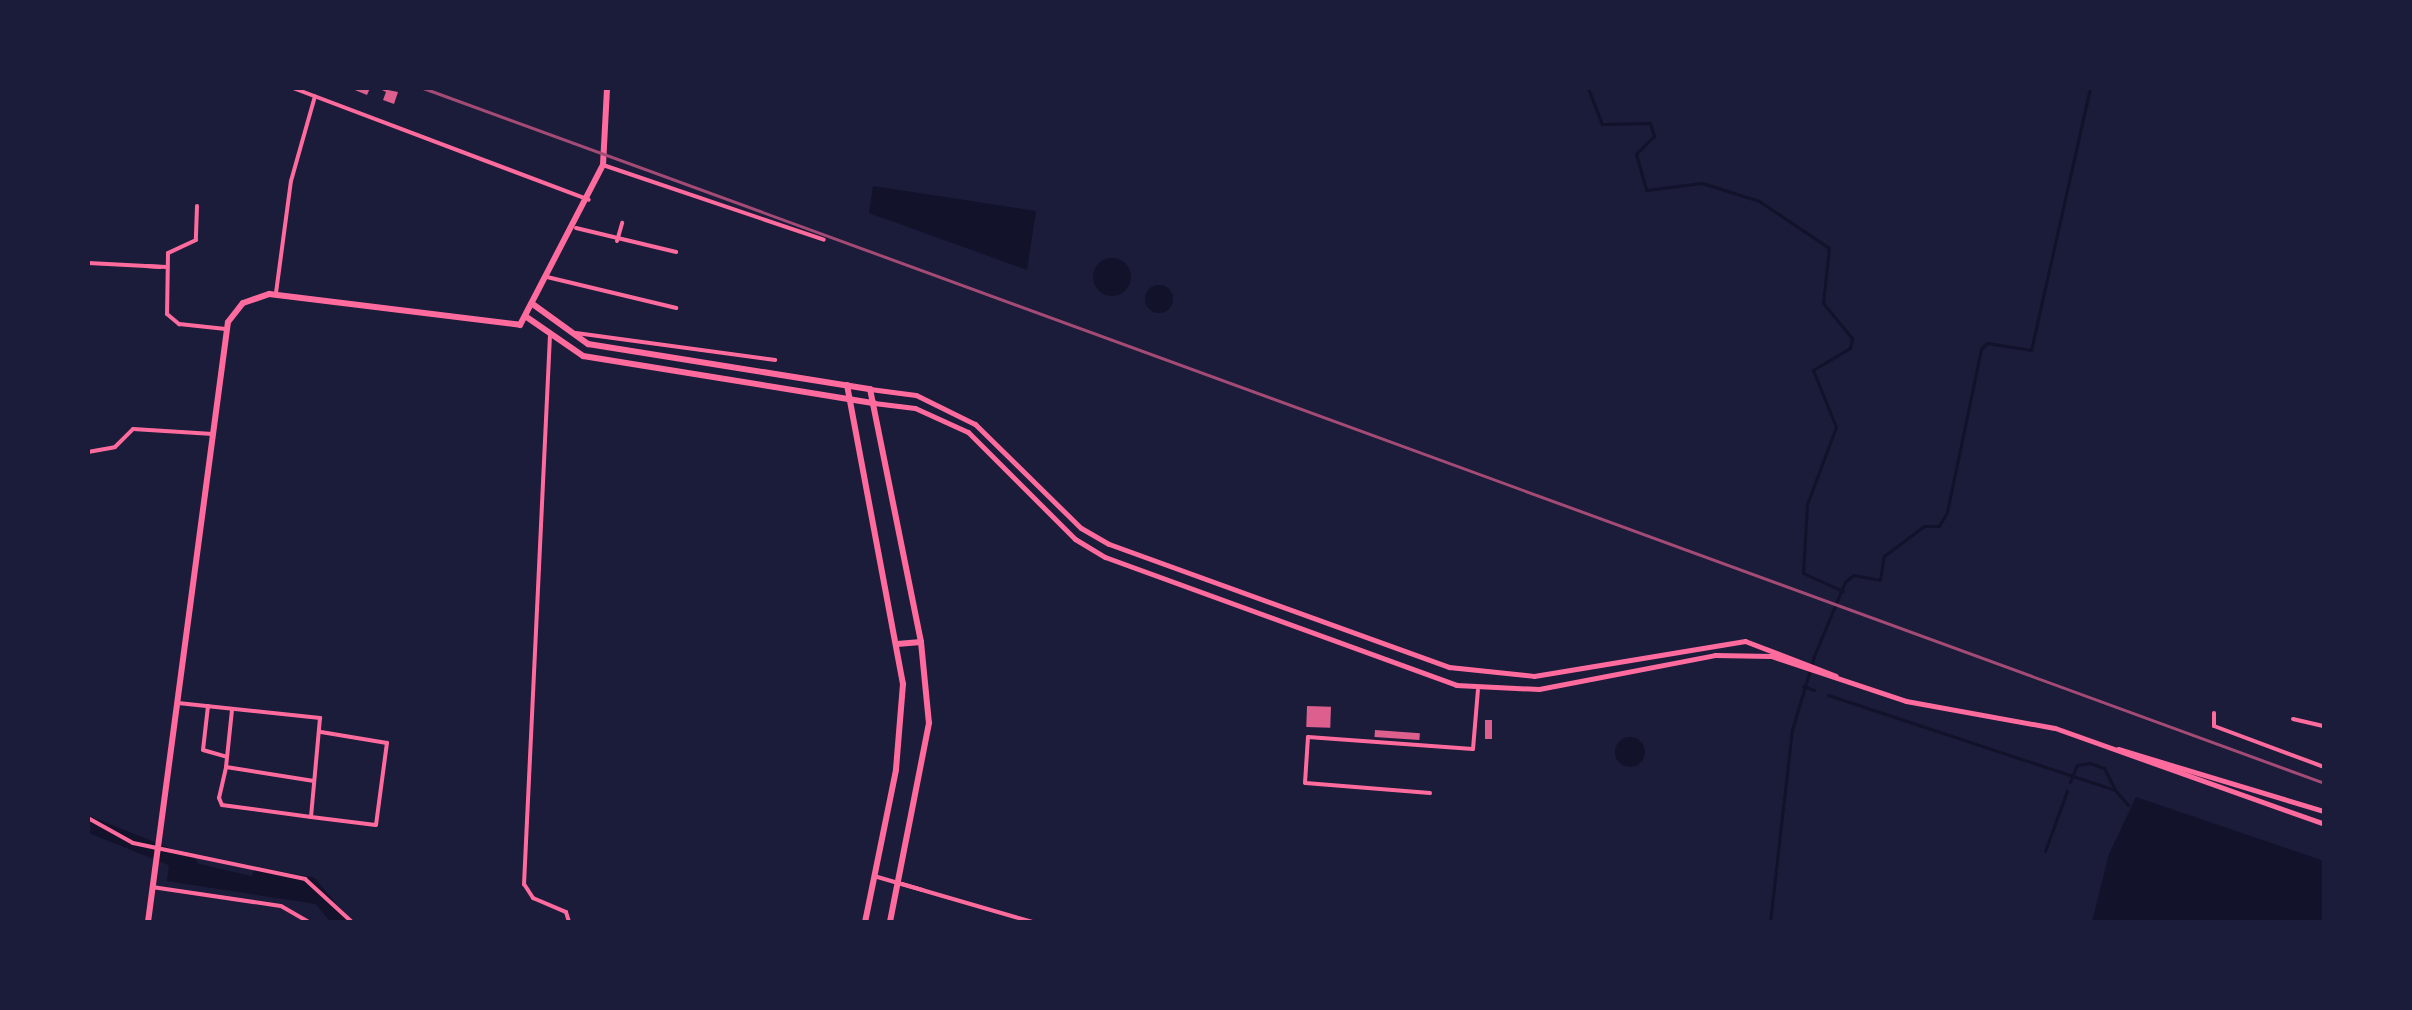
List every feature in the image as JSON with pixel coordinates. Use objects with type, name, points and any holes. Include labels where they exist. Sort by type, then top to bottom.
[{"type":"main road","points":[[148,922],[155,849],[178,703],[226,329],[243,303],[276,294],[510,327],[528,318],[547,277],[576,228],[603,165],[607,88]]},
{"type":"main road","points":[[534,305],[574,340],[870,389],[921,642],[929,723],[890,922]]},
{"type":"main road","points":[[528,318],[583,356],[874,403]]},
{"type":"main road","points":[[663,369],[664,356]]},
{"type":"main road","points":[[847,385],[897,644],[904,721],[865,922]]},
{"type":"main road","points":[[897,644],[921,642]]},
{"type":"street","points":[[293,88],[589,200]]},
{"type":"street","points":[[276,294],[291,181],[315,96]]},
{"type":"street","points":[[603,165],[824,240]]},
{"type":"street","points":[[197,206],[196,240],[171,247],[168,267],[171,320],[226,329]]},
{"type":"street","points":[[617,241],[622,223]]},
{"type":"street","points":[[576,228],[617,241],[676,252]]},
{"type":"street","points":[[88,263],[168,267]]},
{"type":"street","points":[[547,277],[676,308]]},
{"type":"street","points":[[574,332],[775,360]]},
{"type":"street","points":[[550,335],[524,884],[533,898],[566,912],[569,922]]},
{"type":"street","points":[[629,351],[630,341]]},
{"type":"street","points":[[870,389],[916,395],[975,424],[1081,528],[1109,544],[1394,648],[1506,677],[1745,641],[1823,666],[1836,676]]},
{"type":"street","points":[[874,403],[915,408],[968,432],[1075,539],[1105,557],[1478,690],[1539,689],[1743,653],[1771,656],[1820,675],[1836,676],[1906,701],[2014,717],[2324,811]]},
{"type":"street","points":[[88,452],[115,447],[133,429],[214,434]]},
{"type":"street","points":[[1105,557],[1109,544]]},
{"type":"street","points":[[1743,653],[1745,641]]},
{"type":"street","points":[[1389,660],[1394,648]]},
{"type":"street","points":[[1669,652],[1671,664]]},
{"type":"street","points":[[1430,793],[1305,783],[1308,737],[1473,749],[1478,690]]},
{"type":"street","points":[[178,703],[320,718],[311,817]]},
{"type":"street","points":[[208,706],[203,750],[227,757]]},
{"type":"street","points":[[233,709],[222,805],[376,825],[387,747],[321,732]]},
{"type":"street","points":[[2214,713],[2214,726],[2324,767]]},
{"type":"street","points":[[2293,719],[2324,726]]},
{"type":"street","points":[[2117,749],[2324,824]]},
{"type":"street","points":[[226,767],[314,781]]},
{"type":"street","points":[[88,818],[155,849],[305,879],[352,922]]},
{"type":"street","points":[[874,876],[1032,922]]},
{"type":"street","points":[[152,887],[281,906],[309,922]]},
{"type":"shaded area","points":[[873,186],[1036,211],[1027,270],[869,213]]},
{"type":"shaded area","points":[[1112,258],[1125,264],[1131,277],[1125,290],[1112,296],[1099,290],[1093,277],[1099,264]]},
{"type":"shaded area","points":[[1159,285],[1169,289],[1173,299],[1169,309],[1159,313],[1149,309],[1145,299],[1149,289]]},
{"type":"shaded area","points":[[1630,737],[1640,742],[1645,752],[1640,762],[1630,767],[1620,762],[1615,752],[1620,742]]},
{"type":"shaded area","points":[[2136,797],[2324,861],[2324,922],[2092,922],[2109,854]]},
{"type":"shaded area","points":[[170,857],[311,890],[347,922],[316,904],[167,881]]},
{"type":"building","points":[[350,88],[370,88],[367,95]]},
{"type":"building","points":[[378,88],[398,92],[394,104],[383,100],[386,92]]},
{"type":"building","points":[[1307,706],[1331,707],[1330,728],[1306,727]]},
{"type":"building","points":[[1485,720],[1492,720],[1492,739],[1485,739]]},
{"type":"building","points":[[1375,730],[1420,733],[1419,740],[1375,737]]},
{"type":"waterway","points":[[1588,88],[1602,124],[1650,123],[1654,136],[1636,154],[1646,190],[1702,183],[1759,201],[1829,248],[1823,303],[1852,338],[1850,348],[1813,370],[1836,427],[1807,504],[1803,573],[1843,591]]},
{"type":"waterway","points":[[1770,922],[1792,730],[1814,656],[1845,582],[1853,575],[1880,580],[1884,556],[1924,526],[1939,526],[1947,512],[1981,349],[1987,343],[2031,350],[2090,88]]},
{"type":"waterway","points":[[1803,686],[1814,690]]},
{"type":"waterway","points":[[1828,695],[2115,790],[2128,805]]},
{"type":"waterway","points":[[2070,782],[2077,765],[2090,763],[2104,768],[2115,790]]},
{"type":"waterway","points":[[2045,851],[2067,791]]},
{"type":"waterway","points":[[88,824],[190,865]]},
{"type":"waterway","points":[[260,876],[310,885],[341,922]]},
{"type":"railway","points":[[423,88],[2324,783]]}]
